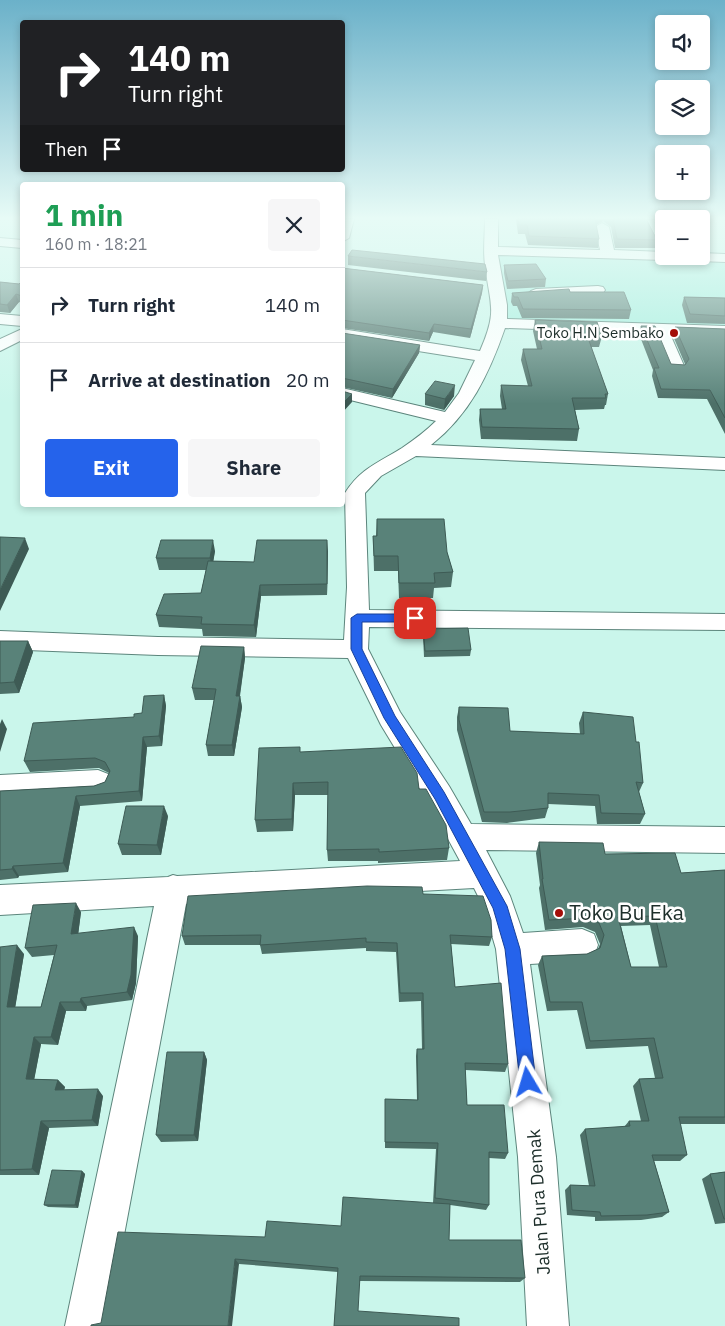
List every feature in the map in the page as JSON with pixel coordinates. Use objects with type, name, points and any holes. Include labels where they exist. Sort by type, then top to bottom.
[{"type":"street","name":"Jalan Pura Demak","points":[[491,281],[491,290],[500,310],[499,323],[485,357],[459,409],[450,419],[412,450],[370,474],[361,482],[355,493],[356,649],[390,718],[439,796],[483,874],[499,906],[512,949],[537,1157],[548,1326]]},
{"type":"street","points":[[491,290],[598,290]]},
{"type":"street","points":[[0,319],[20,321]]},
{"type":"street","points":[[499,323],[660,329],[718,335]]},
{"type":"street","points":[[660,329],[676,368]]},
{"type":"street","points":[[345,334],[485,357]]},
{"type":"street","points":[[0,346],[20,335]]},
{"type":"street","points":[[345,394],[450,419]]},
{"type":"street","points":[[412,450],[725,464]]},
{"type":"street","points":[[357,618],[725,622]]},
{"type":"street","points":[[0,640],[168,646],[356,649]]},
{"type":"street","points":[[0,788],[98,782]]},
{"type":"street","points":[[462,837],[725,840]]},
{"type":"street","points":[[0,900],[172,889],[220,889],[483,874]]},
{"type":"street","points":[[86,1326],[172,889]]},
{"type":"street","points":[[512,949],[582,945]]},
{"type":"green space","points":[[499,281],[725,281],[725,326],[507,322]]},
{"type":"building","points":[[345,281],[449,281],[483,285],[471,329],[434,324],[429,333],[345,320]]},
{"type":"building","points":[[0,282],[19,284],[20,295],[16,294],[7,305],[0,304]]},
{"type":"building","points":[[569,289],[570,292],[624,292],[631,310],[523,309],[518,297],[514,297],[512,293]]},
{"type":"building","points":[[684,297],[725,298],[725,316],[690,314]]},
{"type":"building","points":[[535,320],[597,322],[602,336],[587,335],[608,394],[605,394],[606,398],[572,398],[579,429],[482,427],[480,409],[506,409],[501,385],[532,386],[523,349],[542,349]]},
{"type":"building","points":[[641,326],[655,326],[671,364],[685,365],[689,359],[675,327],[725,329],[725,418],[710,390],[661,389],[654,368],[659,368]]},
{"type":"building","points":[[345,333],[420,345],[393,389],[345,379]]},
{"type":"building","points":[[435,381],[455,385],[445,399],[425,394]]},
{"type":"building","points":[[345,392],[352,394],[345,401]]},
{"type":"building","points":[[377,519],[444,519],[447,552],[453,572],[434,573],[435,583],[399,583],[398,556],[374,556],[373,536],[377,536]]},
{"type":"building","points":[[0,537],[25,538],[0,590]]},
{"type":"building","points":[[161,540],[213,540],[210,558],[156,558]]},
{"type":"building","points":[[257,540],[327,540],[327,584],[260,585],[254,625],[201,624],[202,617],[156,615],[164,594],[201,593],[208,561],[254,562]]},
{"type":"building","points":[[468,628],[471,650],[425,651],[423,629]]},
{"type":"building","points":[[0,641],[28,641],[14,682],[0,683]]},
{"type":"building","points":[[201,646],[244,647],[236,696],[240,696],[232,745],[206,745],[216,689],[192,688]]},
{"type":"building","points":[[164,695],[159,736],[143,737],[139,791],[76,796],[63,863],[13,866],[12,869],[0,870],[0,791],[94,786],[105,782],[110,771],[105,762],[95,758],[24,761],[33,723],[134,717],[134,714],[142,713],[144,696]]},
{"type":"building","points":[[459,707],[508,708],[510,731],[584,734],[583,712],[633,717],[636,742],[639,742],[643,783],[636,782],[645,814],[601,813],[599,795],[548,793],[548,808],[510,812],[484,812],[459,720]]},
{"type":"building","points":[[300,747],[300,752],[401,747],[417,773],[419,789],[426,789],[446,825],[449,848],[379,852],[379,849],[327,850],[328,782],[293,783],[292,819],[255,820],[259,748]]},
{"type":"building","points":[[126,806],[164,806],[157,845],[118,844]]},
{"type":"building","points":[[539,842],[603,843],[605,854],[675,853],[681,873],[725,870],[725,1117],[679,1117],[687,1155],[652,1155],[669,1212],[647,1215],[601,1216],[600,1212],[572,1210],[570,1185],[595,1186],[585,1129],[630,1126],[629,1121],[649,1121],[639,1079],[663,1078],[654,1038],[590,1041],[582,1002],[550,1002],[542,956],[587,954],[600,948],[604,935],[599,923],[587,918],[549,920]],"holes":[[[655,916],[667,967],[631,967],[618,917]]]},
{"type":"building","points":[[367,886],[422,887],[423,894],[483,896],[491,920],[492,937],[450,935],[455,987],[501,983],[508,1064],[465,1063],[467,1105],[504,1105],[508,1153],[489,1152],[489,1205],[435,1198],[438,1143],[385,1142],[385,1099],[418,1100],[417,1049],[424,1049],[423,993],[400,993],[397,943],[366,942],[366,938],[260,945],[261,935],[182,936],[188,896]]},
{"type":"building","points":[[76,903],[71,934],[134,927],[131,975],[127,992],[81,998],[80,1002],[60,1002],[51,1037],[34,1037],[26,1079],[58,1080],[55,1090],[98,1089],[92,1120],[41,1121],[32,1169],[0,1170],[0,947],[17,945],[7,1007],[41,1007],[57,945],[25,948],[33,905]]},
{"type":"building","points":[[167,1052],[204,1052],[194,1135],[156,1135]]},
{"type":"building","points":[[52,1170],[82,1171],[75,1205],[44,1205]]},
{"type":"building","points":[[725,1172],[725,1219],[724,1219],[710,1174]]},
{"type":"building","points":[[343,1197],[450,1204],[449,1240],[521,1240],[525,1278],[360,1276],[358,1311],[459,1318],[459,1326],[334,1326],[338,1268],[235,1259],[228,1326],[91,1326],[101,1323],[118,1232],[265,1237],[267,1221],[341,1226]]},
{"type":"place","name":"Toko H.N Sembako","points":[[674,333]]},
{"type":"place","name":"Toko Bu Eka","points":[[559,913]]},
{"type":"route","points":[[415,618],[357,618],[356,649],[390,718],[439,796],[499,906],[512,949],[528,1082]]}]
